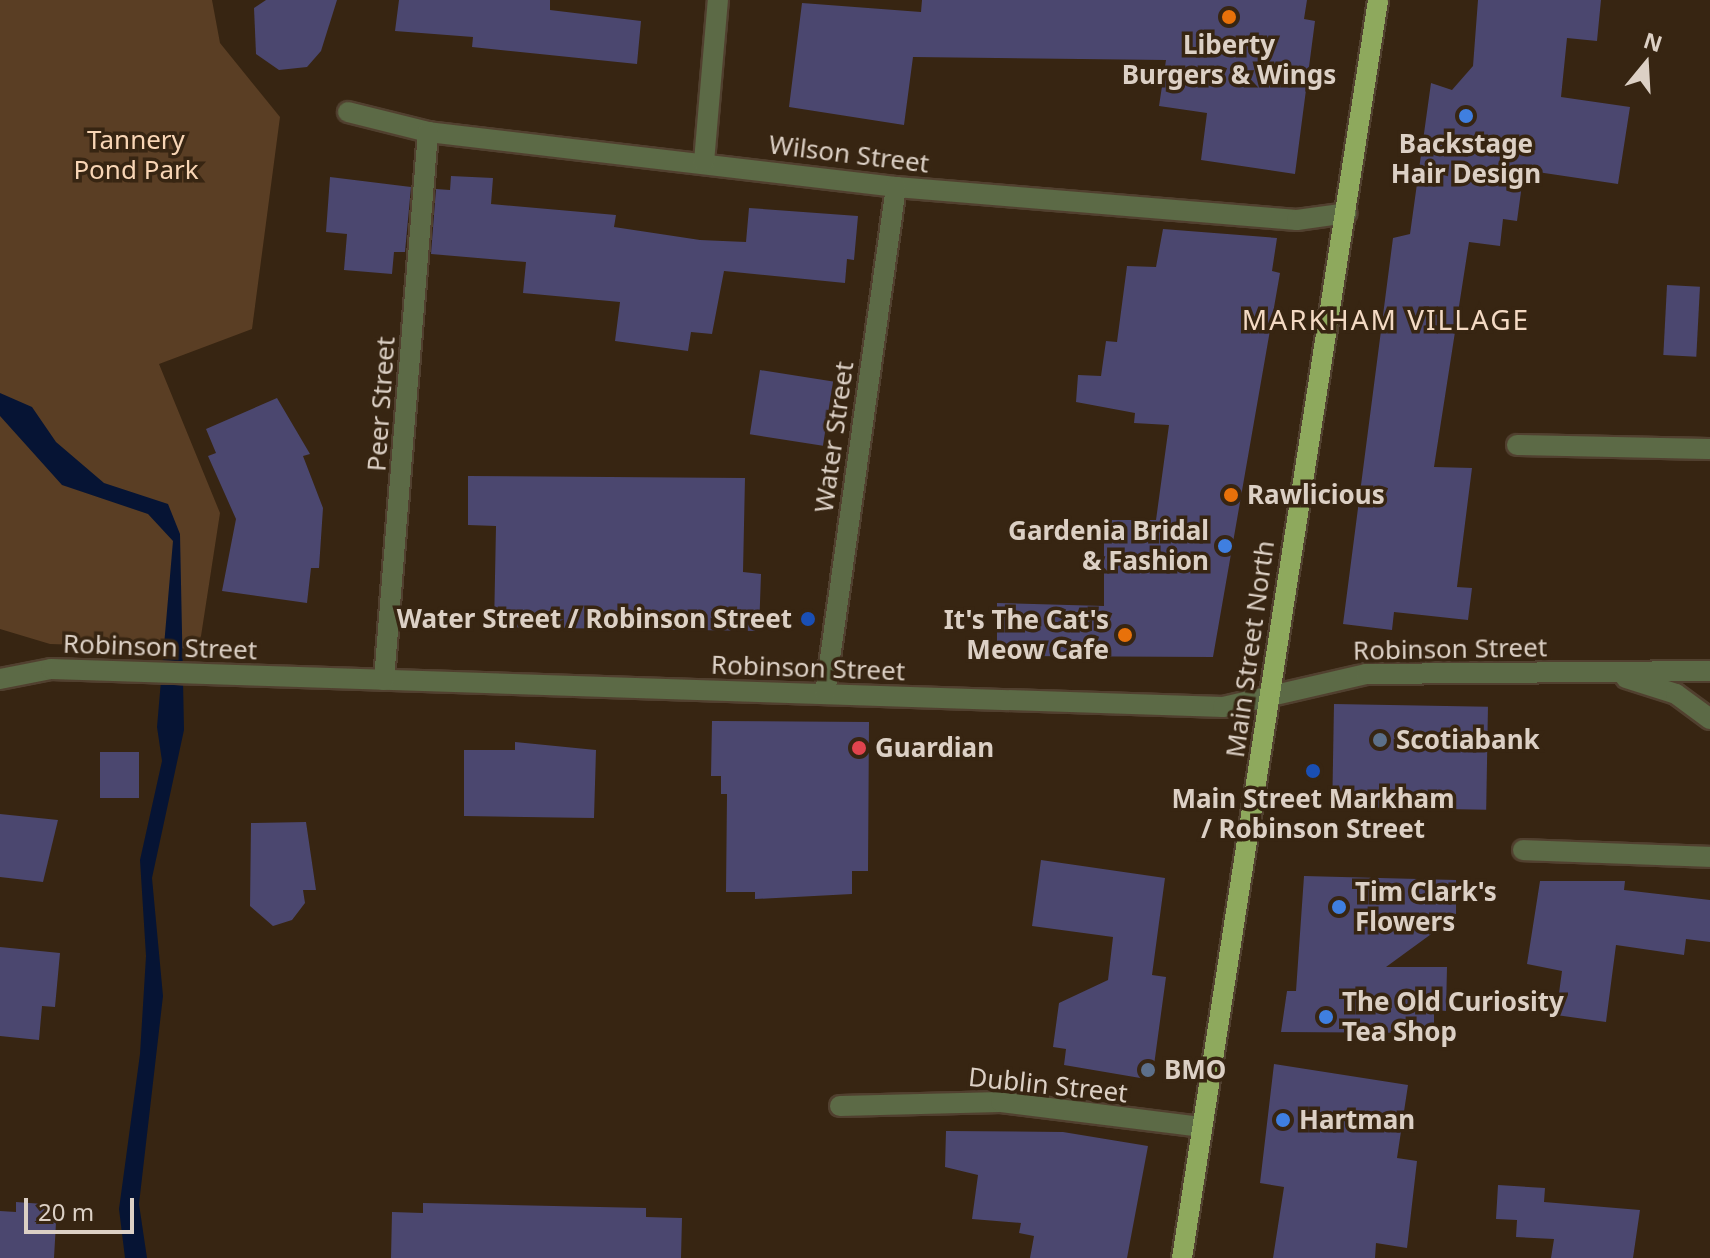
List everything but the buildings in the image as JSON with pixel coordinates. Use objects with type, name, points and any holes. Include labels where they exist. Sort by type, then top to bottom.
[{"type":"main road","name":"Main Street North","points":[[1182,1258],[1378,0]]},
{"type":"street","points":[[704,162],[718,0]]},
{"type":"street","name":"Wilson Street","points":[[348,112],[428,132],[704,162],[896,187],[1297,220],[1347,213]]},
{"type":"street","name":"Peer Street","points":[[384,680],[428,132]]},
{"type":"street","name":"Water Street","points":[[825,694],[896,187]]},
{"type":"street","points":[[1517,445],[1710,449]]},
{"type":"street","name":"Robinson Street","points":[[0,679],[51,669],[1223,707],[1268,698],[1314,681],[1366,674],[1710,671]]},
{"type":"street","name":"Robinson Street","points":[[1611,673],[1676,694],[1710,719]]},
{"type":"street","points":[[1523,850],[1710,857]]},
{"type":"street","name":"Dublin Street","points":[[840,1106],[1001,1102],[1202,1127]]},
{"type":"green space","name":"Tannery Pond Park","points":[[0,0],[212,0],[220,43],[280,117],[252,329],[159,364],[220,513],[199,649],[50,644],[0,629]]},
{"type":"water","points":[[0,393],[32,407],[56,442],[104,483],[168,504],[180,534],[184,730],[152,878],[163,996],[139,1204],[147,1258],[125,1258],[119,1209],[140,1054],[146,956],[140,860],[162,761],[157,727],[173,541],[148,514],[62,485],[0,416]]},
{"type":"place","name":"Liberty Burgers & Wings","points":[[1229,17]]},
{"type":"place","name":"Backstage Hair Design","points":[[1466,116]]},
{"type":"place","name":"Rawlicious","points":[[1231,495]]},
{"type":"place","name":"Gardenia Bridal & Fashion","points":[[1225,546]]},
{"type":"place","name":"Water Street / Robinson Street","points":[[808,619]]},
{"type":"place","name":"It's The Cat's Meow Cafe","points":[[1125,635]]},
{"type":"place","name":"Scotiabank","points":[[1380,740]]},
{"type":"place","name":"Guardian","points":[[859,748]]},
{"type":"place","name":"Main Street Markham / Robinson Street","points":[[1313,771]]},
{"type":"place","name":"Tim Clark's Flowers","points":[[1339,907]]},
{"type":"place","name":"The Old Curiosity Tea Shop","points":[[1326,1017]]},
{"type":"place","name":"BMO","points":[[1148,1070]]},
{"type":"place","name":"Hartman","points":[[1283,1120]]},
{"type":"district","name":"MARKHAM VILLAGE","points":[[1386,319]]}]
